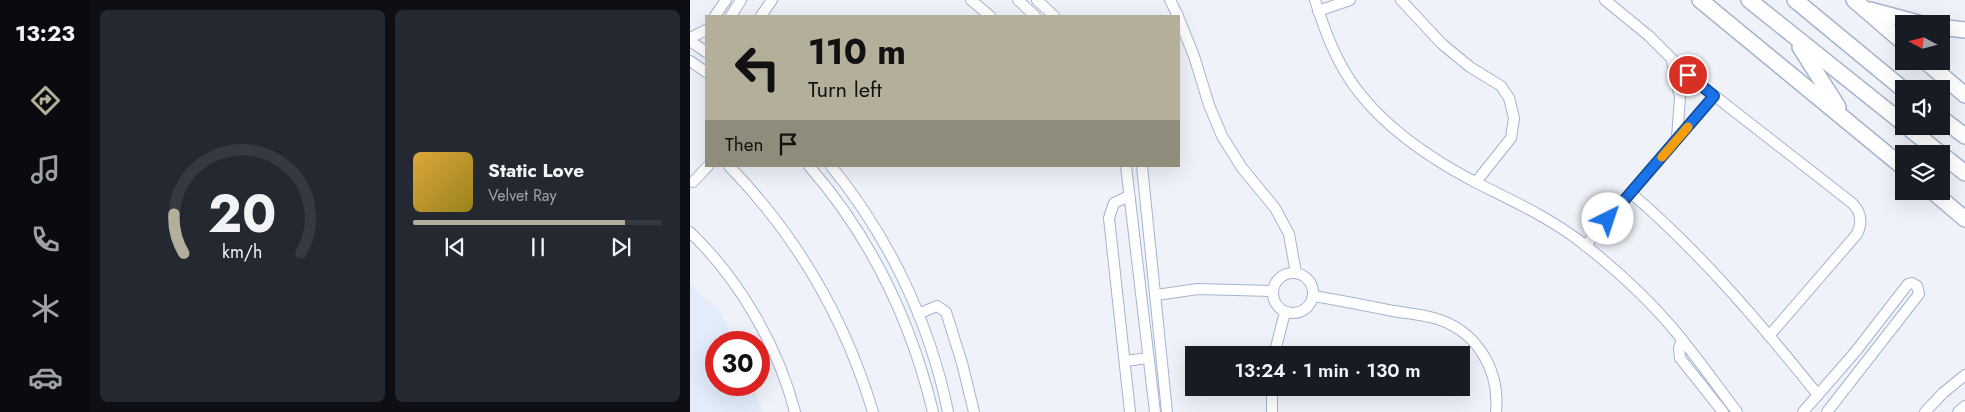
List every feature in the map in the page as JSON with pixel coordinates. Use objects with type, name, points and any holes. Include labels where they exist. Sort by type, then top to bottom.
[{"type":"highway","points":[[1700,0],[1895,160]]},
{"type":"highway","points":[[1749,0],[1895,117]]},
{"type":"highway","points":[[1796,0],[1895,82]]},
{"type":"highway","points":[[1858,4],[1895,16]]},
{"type":"highway","points":[[1858,4],[1895,35]]},
{"type":"highway","points":[[1950,28],[1965,30]]},
{"type":"highway","points":[[1794,37],[1846,119]]},
{"type":"highway","points":[[1936,70],[1965,95]]},
{"type":"highway","points":[[1950,125],[1965,136]]},
{"type":"highway","points":[[1917,135],[1930,145]]},
{"type":"highway","points":[[1950,161],[1965,173]]},
{"type":"highway","points":[[1943,200],[1965,219]]},
{"type":"street","points":[[717,15],[726,0]]},
{"type":"street","points":[[732,15],[741,0]]},
{"type":"street","points":[[762,15],[772,0]]},
{"type":"street","points":[[971,0],[989,15]]},
{"type":"street","points":[[1018,0],[1034,15]]},
{"type":"street","points":[[1037,0],[1053,15]]},
{"type":"street","points":[[1170,0],[1177,15]]},
{"type":"street","points":[[1314,0],[1328,39],[1341,65],[1375,109],[1421,149],[1476,182],[1540,214],[1585,246],[1646,299],[1682,339],[1737,412]]},
{"type":"street","points":[[1318,11],[1350,0]]},
{"type":"street","points":[[1401,0],[1442,44],[1470,67],[1501,86],[1509,98],[1514,118],[1511,138],[1476,182]]},
{"type":"street","points":[[1605,0],[1649,36],[1672,60],[1714,96],[1852,202],[1860,214],[1861,224],[1857,234],[1769,336]]},
{"type":"street","points":[[1180,22],[1222,136],[1242,168],[1275,208],[1289,234],[1296,273]]},
{"type":"street","points":[[705,31],[690,39],[705,51]]},
{"type":"street","points":[[1672,60],[1680,97],[1676,140]]},
{"type":"street","points":[[690,61],[705,71]]},
{"type":"street","points":[[1585,246],[1714,96]]},
{"type":"street","points":[[693,182],[707,167]]},
{"type":"street","points":[[730,167],[772,214],[816,278],[851,349],[873,412]]},
{"type":"street","points":[[810,167],[842,208],[881,272],[912,341],[933,412]]},
{"type":"street","points":[[846,167],[834,170],[882,241],[918,314],[934,360],[948,412]]},
{"type":"street","points":[[1126,167],[1154,407],[1166,400]]},
{"type":"street","points":[[1142,167],[1167,412]]},
{"type":"street","points":[[1631,193],[1710,268],[1818,395]]},
{"type":"street","points":[[1129,196],[1118,200],[1109,212],[1130,412]]},
{"type":"street","points":[[690,232],[732,282],[756,320],[777,362],[795,412]]},
{"type":"street","points":[[1296,273],[1309,281],[1313,296],[1305,309],[1295,313],[1285,312],[1274,301],[1273,291],[1281,277],[1296,273]]},
{"type":"street","points":[[1803,412],[1856,351],[1908,284],[1912,283],[1917,286],[1919,294],[1827,412]]},
{"type":"street","points":[[1156,295],[1198,289],[1273,291]]},
{"type":"street","points":[[1313,296],[1434,318],[1462,331],[1484,354],[1491,368],[1496,384],[1496,412]]},
{"type":"street","points":[[918,314],[937,306],[946,312],[962,363],[974,412]]},
{"type":"street","points":[[1276,346],[1285,312]]},
{"type":"street","points":[[1682,339],[1679,348],[1680,358],[1723,412]]},
{"type":"street","points":[[1125,361],[1148,358]]},
{"type":"street","points":[[1925,412],[1943,393],[1965,375]]},
{"type":"street","points":[[1272,396],[1272,412]]},
{"type":"street","points":[[1958,412],[1965,406]]},
{"type":"shaded area","points":[[690,284],[720,311],[729,331],[705,331],[705,396],[756,396],[763,412],[690,412]]},
{"type":"slow traffic","points":[[1662,157],[1688,127]]},
{"type":"route","points":[[1608,219],[1714,96],[1688,75]]}]
